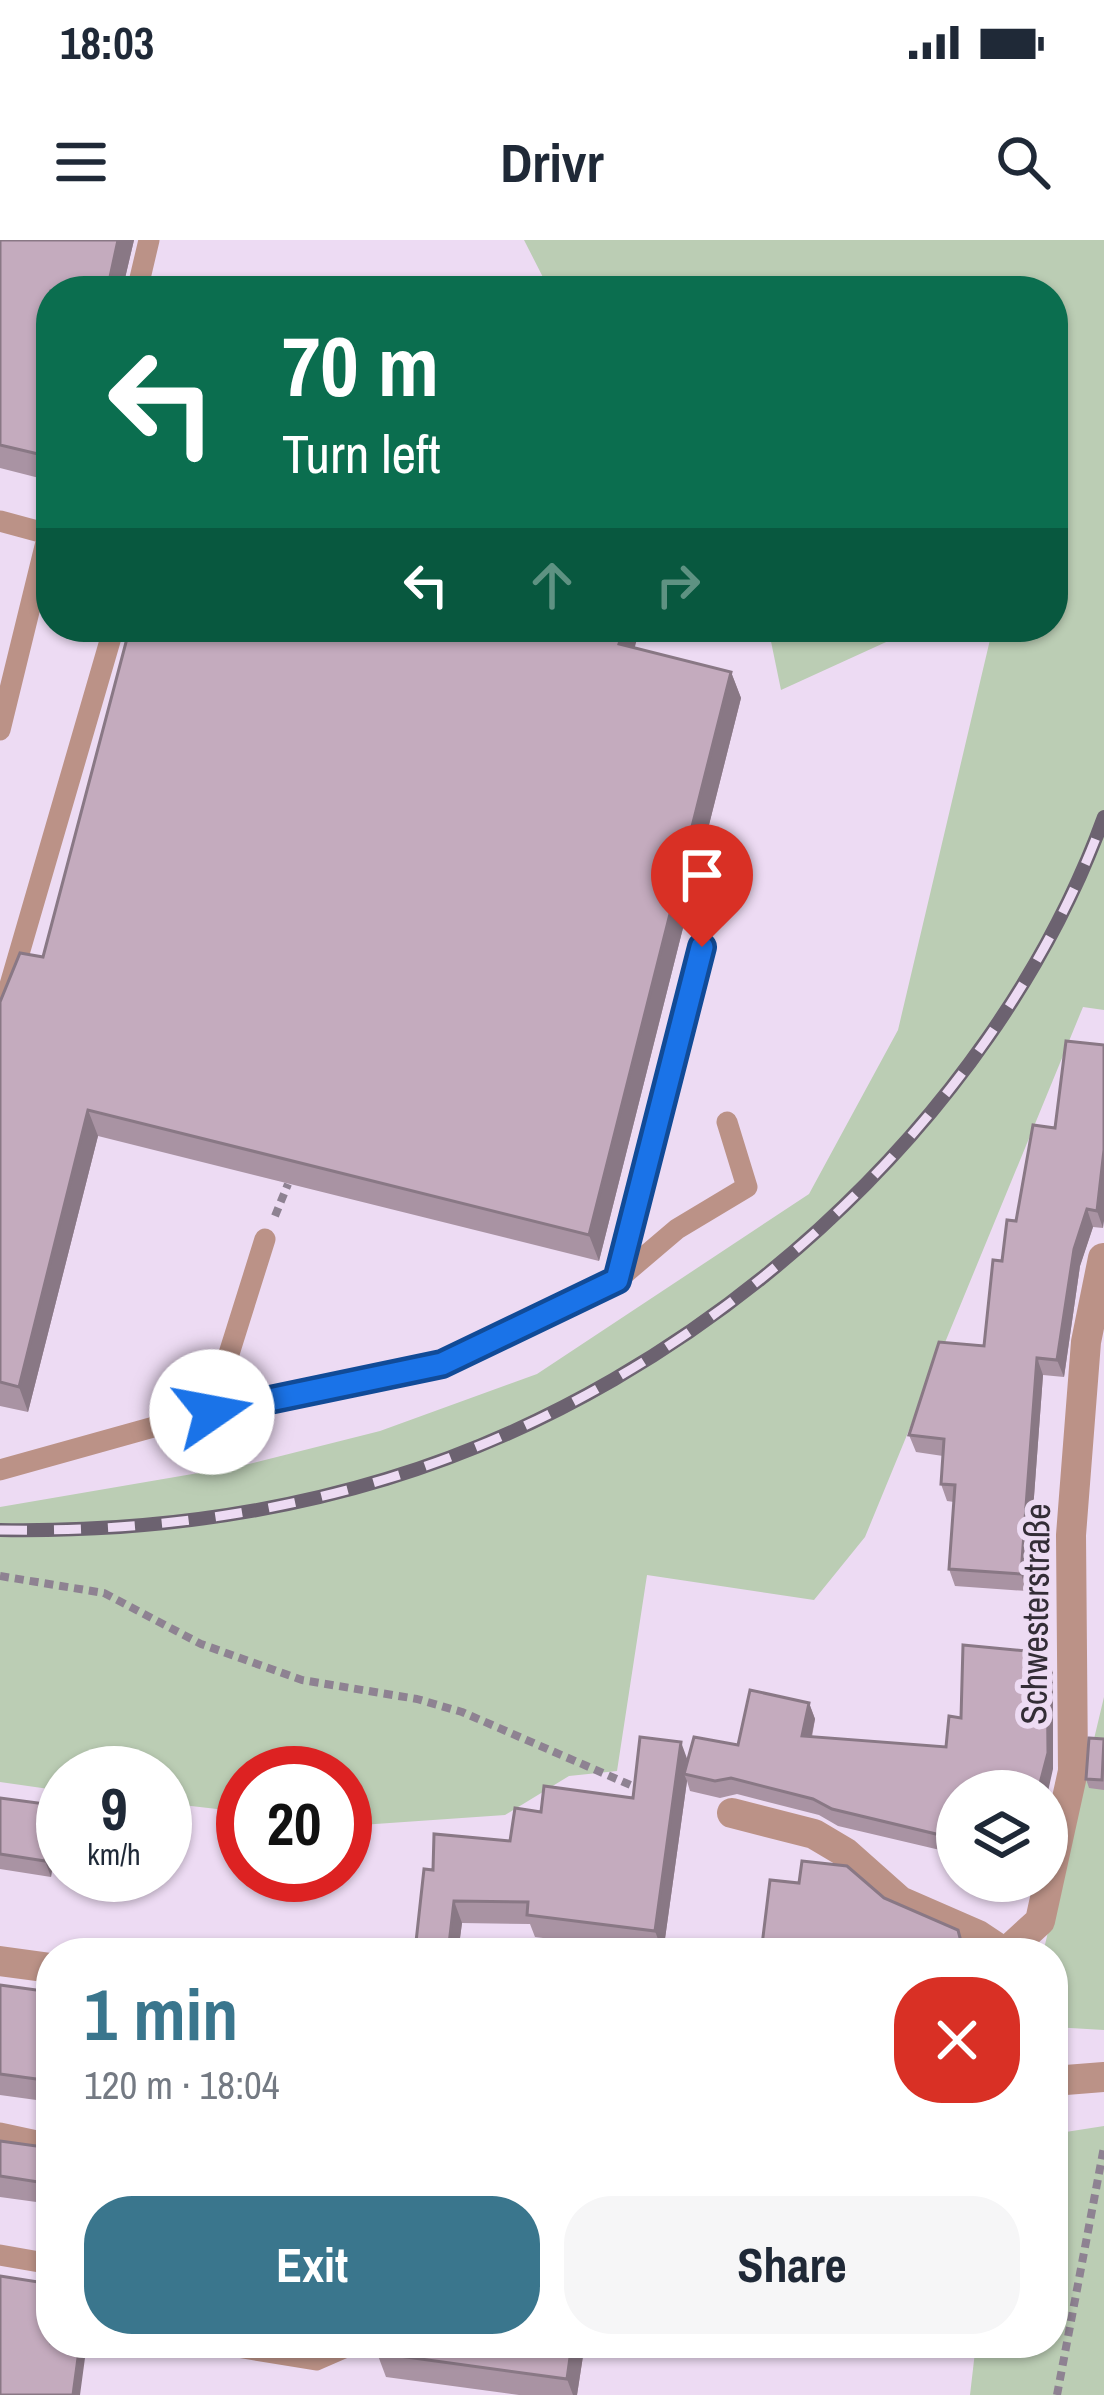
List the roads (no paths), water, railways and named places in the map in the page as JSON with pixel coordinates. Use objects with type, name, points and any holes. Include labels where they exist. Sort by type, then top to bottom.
[{"type":"street","name":"Schwesterstraße","points":[[1021,1938],[1040,1921],[1073,1771],[1071,1535],[1086,1342],[1103,1258]]},
{"type":"street","name":"Schwesterstraße","points":[[732,1814],[814,1834],[846,1853],[900,1900],[983,1938]]},
{"type":"street","points":[[0,1961],[36,1966]]},
{"type":"street","points":[[1068,2080],[1104,2077]]},
{"type":"lane","points":[[140,276],[149,240]]},
{"type":"lane","points":[[0,521],[36,529]]},
{"type":"lane","points":[[0,730],[36,585]]},
{"type":"lane","points":[[0,1019],[11,995],[110,642]]},
{"type":"lane","points":[[617,1280],[702,947]]},
{"type":"lane","points":[[0,1470],[212,1412],[442,1364],[617,1280],[677,1229],[747,1187],[727,1123]]},
{"type":"lane","points":[[212,1412],[265,1239]]},
{"type":"lane","points":[[0,2133],[36,2141]]},
{"type":"lane","points":[[0,2255],[36,2261]]},
{"type":"railway","points":[[0,1530],[195,1520],[339,1492],[502,1436],[614,1379],[720,1310],[820,1229],[909,1137],[988,1038],[1054,930],[1104,817]]}]
